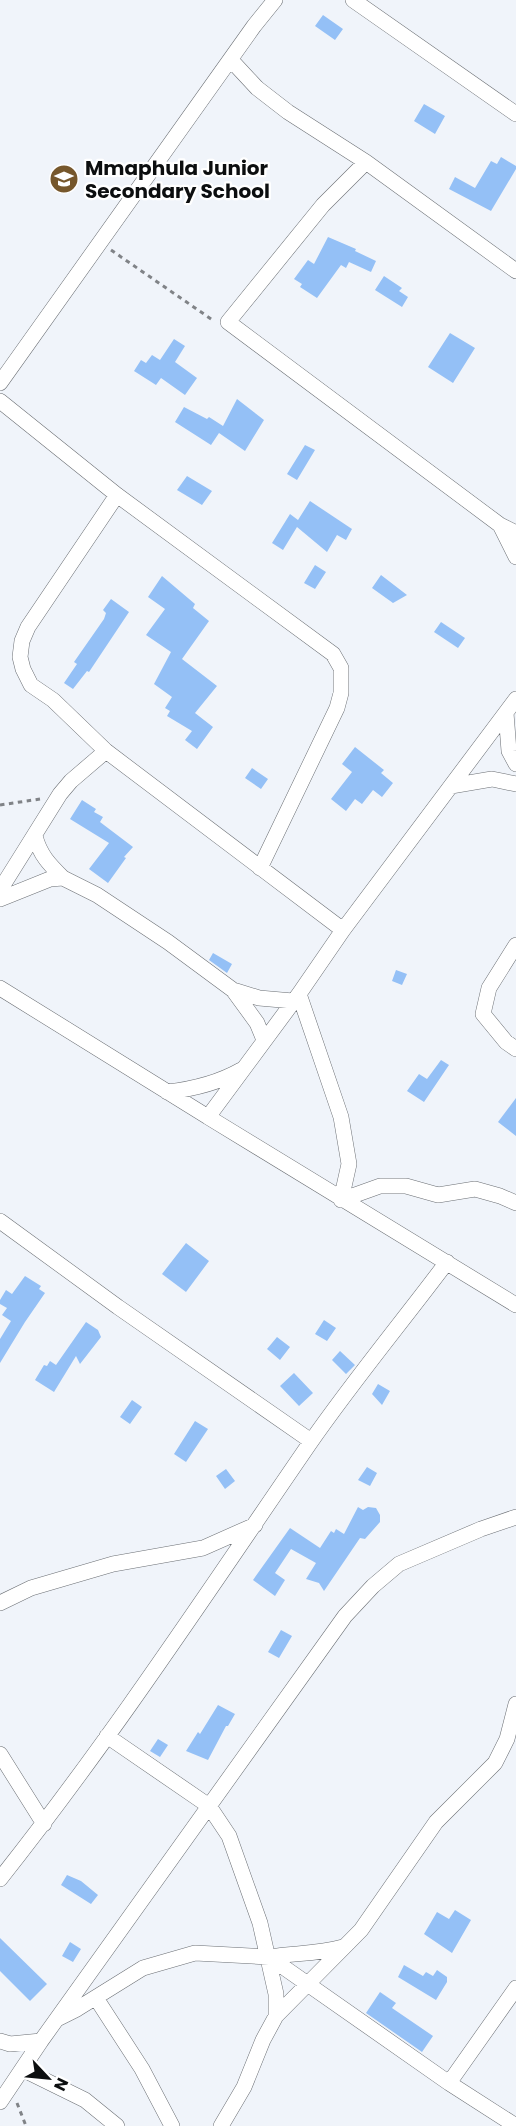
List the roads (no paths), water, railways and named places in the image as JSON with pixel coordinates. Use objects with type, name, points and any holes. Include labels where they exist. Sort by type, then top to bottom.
[{"type":"street","points":[[0,384],[275,0]]},
{"type":"street","points":[[353,0],[516,114]]},
{"type":"street","points":[[231,60],[257,88],[280,106],[366,162],[516,271]]},
{"type":"street","points":[[366,162],[323,205],[228,322],[500,525],[516,533]]},
{"type":"street","points":[[0,401],[117,495],[333,654],[341,668],[341,693],[338,708],[260,868]]},
{"type":"street","points":[[117,495],[28,627],[22,641],[20,657],[31,685],[60,706],[106,751],[343,930]]},
{"type":"street","points":[[500,525],[516,558]]},
{"type":"street","points":[[208,1117],[343,930],[516,699]]},
{"type":"street","points":[[506,713],[509,751],[516,764]]},
{"type":"street","points":[[0,890],[60,794],[71,781],[106,751]]},
{"type":"street","points":[[451,786],[492,779],[516,784]]},
{"type":"street","points":[[35,836],[38,849],[45,860],[63,878],[97,895],[168,942],[233,990],[257,1023],[264,1040]]},
{"type":"street","points":[[0,898],[50,879],[63,878]]},
{"type":"street","points":[[516,945],[489,988],[483,1014],[506,1042],[516,1049]]},
{"type":"street","points":[[0,988],[341,1200],[516,1305]]},
{"type":"street","points":[[233,990],[259,998],[296,998]]},
{"type":"street","points":[[296,998],[341,1117],[350,1164],[341,1200]]},
{"type":"street","points":[[167,1092],[204,1086],[228,1077],[245,1067]]},
{"type":"street","points":[[341,1200],[380,1186],[406,1186],[438,1195],[475,1189],[516,1203]]},
{"type":"street","points":[[0,1221],[118,1307],[311,1441]]},
{"type":"street","points":[[0,1879],[44,1824],[107,1736],[311,1441],[447,1262]]},
{"type":"street","points":[[0,2102],[41,2041],[345,1616],[373,1586],[399,1564],[481,1529],[516,1517]]},
{"type":"street","points":[[0,1603],[31,1588],[113,1564],[203,1548],[255,1525]]},
{"type":"street","points":[[221,2126],[244,2087],[263,2040],[276,2016],[361,1930],[436,1822],[495,1763],[507,1739],[516,1704]]},
{"type":"street","points":[[107,1736],[209,1806],[229,1836],[260,1923],[269,1957],[276,1994],[276,2016]]},
{"type":"street","points":[[0,1754],[44,1824]]},
{"type":"street","points":[[56,2020],[143,1968],[195,1953],[269,1957],[324,1952],[343,1947]]},
{"type":"street","points":[[269,1957],[448,2083],[516,2126]]},
{"type":"street","points":[[448,2083],[516,1988]]},
{"type":"street","points":[[96,1998],[142,2069],[172,2126]]},
{"type":"street","points":[[0,2041],[10,2044],[41,2041]]},
{"type":"street","points":[[22,2069],[85,2100],[117,2126]]},
{"type":"place","name":"Mmaphula Junior Secondary School","points":[[64,179]]}]
